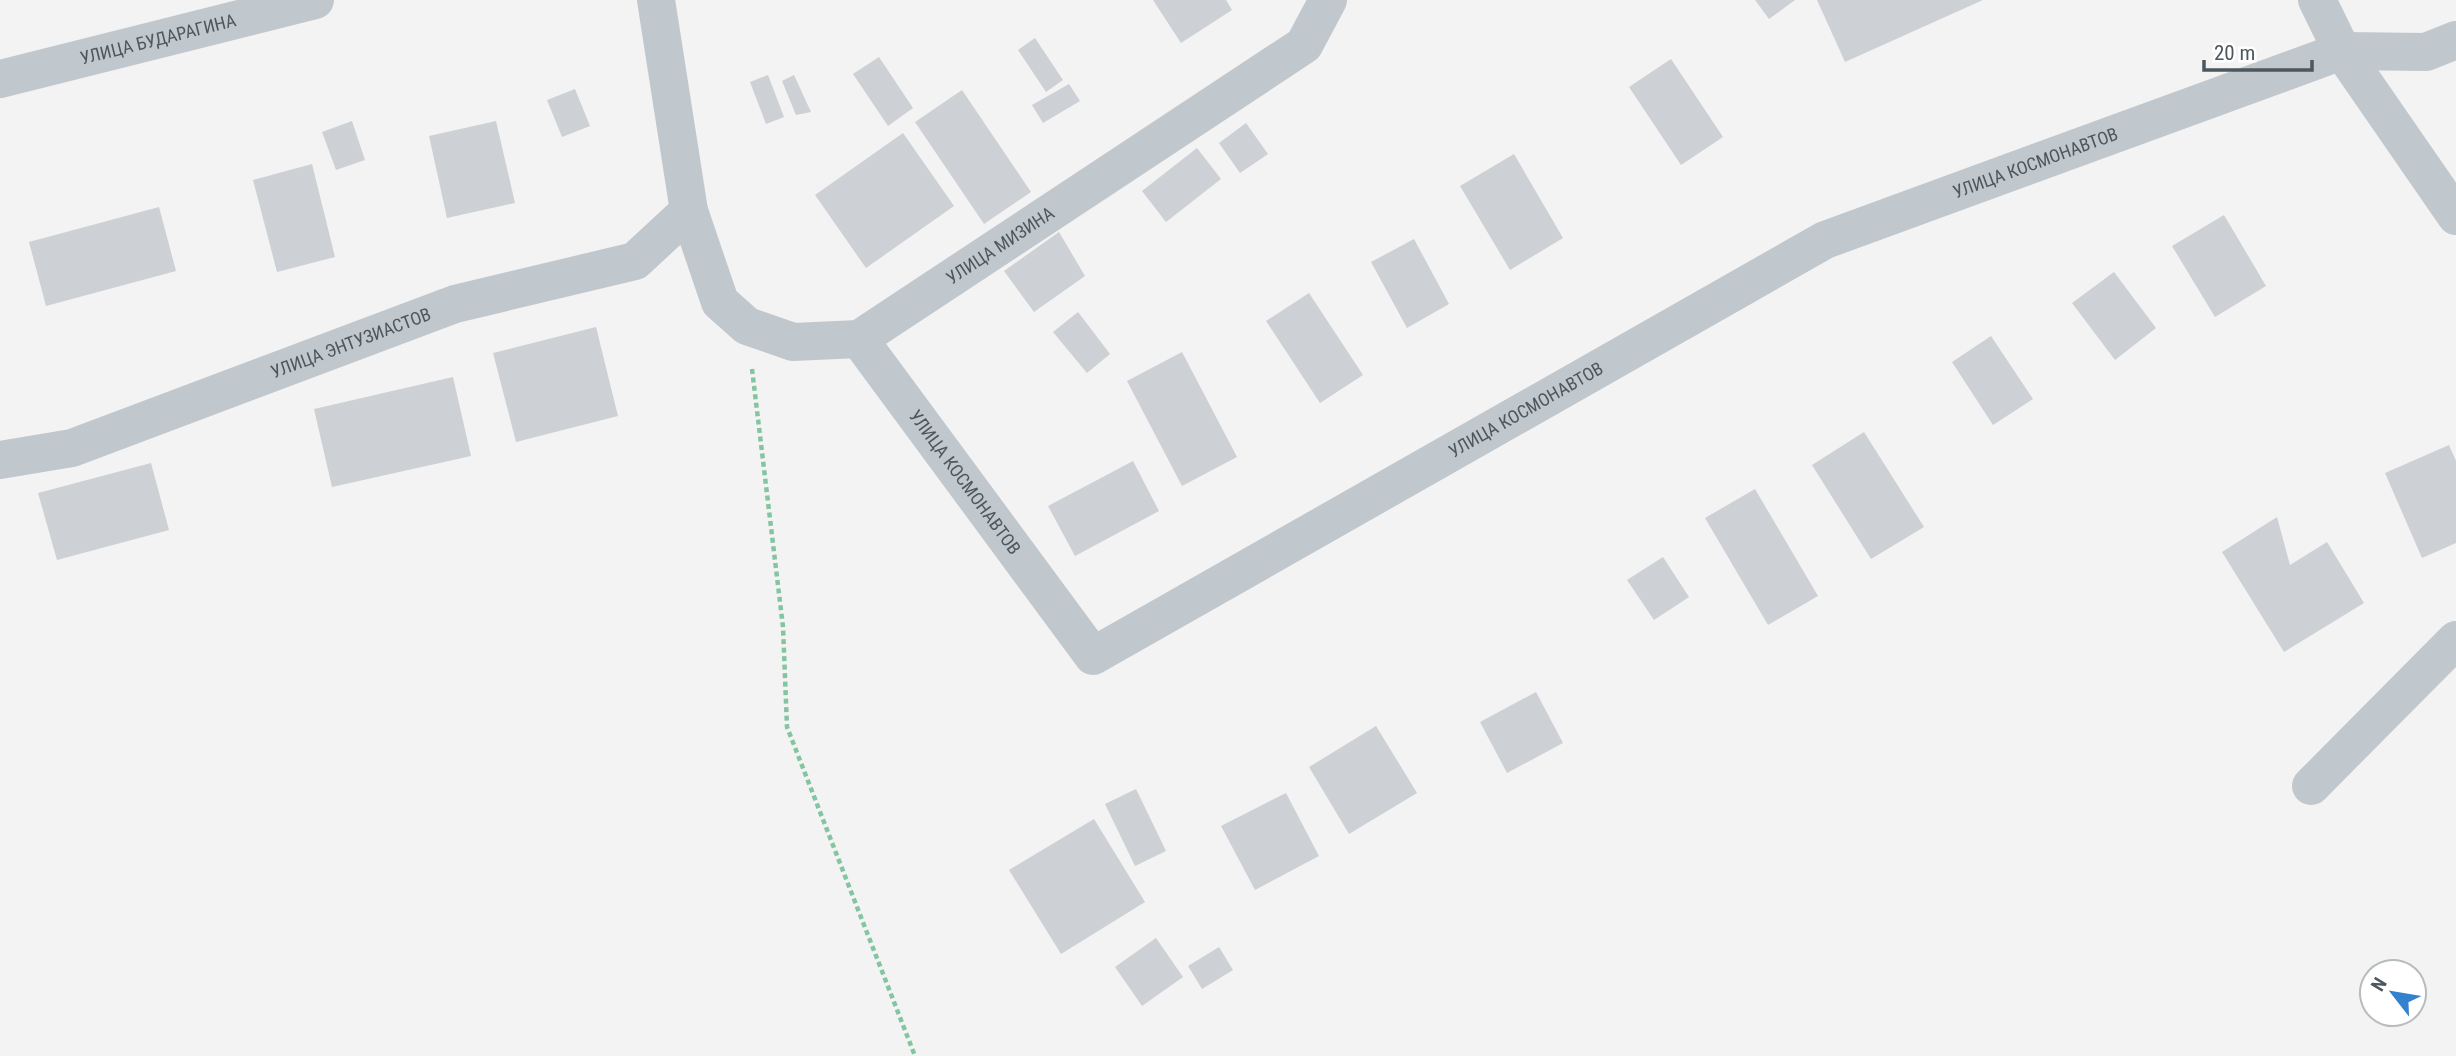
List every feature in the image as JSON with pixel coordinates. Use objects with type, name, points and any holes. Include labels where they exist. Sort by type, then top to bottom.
[{"type":"street","name":"УЛИЦА БУДАРАГИНА","points":[[0,79],[315,0]]},
{"type":"street","points":[[656,0],[689,211],[720,302],[747,326],[793,342],[859,339]]},
{"type":"street","name":"УЛИЦА МИЗИНА","points":[[859,339],[1304,45],[1328,0]]},
{"type":"street","points":[[2317,0],[2342,51],[2456,216]]},
{"type":"street","name":"УЛИЦА КОСМОНАВТОВ","points":[[859,339],[1093,656],[1825,240],[2342,51],[2426,52],[2456,40]]},
{"type":"street","name":"УЛИЦА ЭНТУЗИАСТОВ","points":[[0,460],[72,448],[455,304],[635,261],[689,211]]},
{"type":"street","points":[[2311,786],[2456,640]]},
{"type":"path","points":[[747,326],[783,627],[787,727],[915,1056]]},
{"type":"building","points":[[1153,0],[1226,0],[1232,10],[1181,43]]},
{"type":"building","points":[[1755,0],[1795,0],[1769,19]]},
{"type":"building","points":[[1817,0],[1983,0],[1845,62]]},
{"type":"building","points":[[1035,38],[1063,80],[1046,92],[1018,50]]},
{"type":"building","points":[[879,57],[913,108],[888,126],[853,74]]},
{"type":"building","points":[[1671,59],[1723,137],[1681,165],[1629,87]]},
{"type":"building","points":[[768,75],[784,117],[766,124],[750,82]]},
{"type":"building","points":[[794,75],[811,112],[796,115],[782,81]]},
{"type":"building","points":[[1069,84],[1080,101],[1043,123],[1032,105]]},
{"type":"building","points":[[575,89],[590,126],[562,137],[547,100]]},
{"type":"building","points":[[962,90],[1031,192],[984,224],[915,122]]},
{"type":"building","points":[[352,121],[365,160],[336,170],[322,132]]},
{"type":"building","points":[[496,121],[515,203],[447,218],[429,136]]},
{"type":"building","points":[[1246,123],[1268,154],[1240,173],[1219,143]]},
{"type":"building","points":[[903,133],[954,206],[866,268],[815,195]]},
{"type":"building","points":[[1197,148],[1221,179],[1166,222],[1142,191]]},
{"type":"building","points":[[1514,154],[1563,238],[1510,270],[1460,186]]},
{"type":"building","points":[[312,164],[335,257],[277,272],[253,180]]},
{"type":"building","points":[[159,207],[176,271],[46,306],[29,242]]},
{"type":"building","points":[[2224,215],[2266,286],[2215,317],[2172,246]]},
{"type":"building","points":[[1059,232],[1085,276],[1034,312],[1004,271]]},
{"type":"building","points":[[1414,239],[1449,304],[1407,328],[1371,262]]},
{"type":"building","points":[[2114,272],[2156,328],[2115,360],[2072,303]]},
{"type":"building","points":[[1309,293],[1363,375],[1320,403],[1266,321]]},
{"type":"building","points":[[1078,312],[1110,354],[1087,373],[1053,332]]},
{"type":"building","points":[[596,327],[618,416],[516,442],[493,353]]},
{"type":"building","points":[[1991,336],[2033,399],[1993,425],[1952,362]]},
{"type":"building","points":[[1182,352],[1237,457],[1182,486],[1127,381]]},
{"type":"building","points":[[453,377],[471,456],[332,487],[314,409]]},
{"type":"building","points":[[1864,432],[1924,527],[1871,559],[1812,465]]},
{"type":"building","points":[[2449,445],[2456,461],[2456,543],[2422,558],[2385,473]]},
{"type":"building","points":[[1133,461],[1159,511],[1075,556],[1048,506]]},
{"type":"building","points":[[151,463],[169,530],[57,560],[38,493]]},
{"type":"building","points":[[1755,489],[1818,596],[1768,625],[1705,518]]},
{"type":"building","points":[[2277,517],[2290,565],[2327,542],[2364,603],[2284,652],[2222,552]]},
{"type":"building","points":[[1663,557],[1689,597],[1654,620],[1627,580]]},
{"type":"building","points":[[1536,692],[1563,743],[1507,773],[1480,722]]},
{"type":"building","points":[[1376,726],[1417,793],[1349,834],[1309,767]]},
{"type":"building","points":[[1136,789],[1166,851],[1135,866],[1105,804]]},
{"type":"building","points":[[1286,793],[1319,856],[1255,890],[1221,826]]},
{"type":"building","points":[[1094,819],[1145,902],[1061,954],[1009,870]]},
{"type":"building","points":[[1156,938],[1183,977],[1142,1006],[1115,967]]},
{"type":"building","points":[[1219,947],[1233,970],[1202,989],[1188,966]]}]
